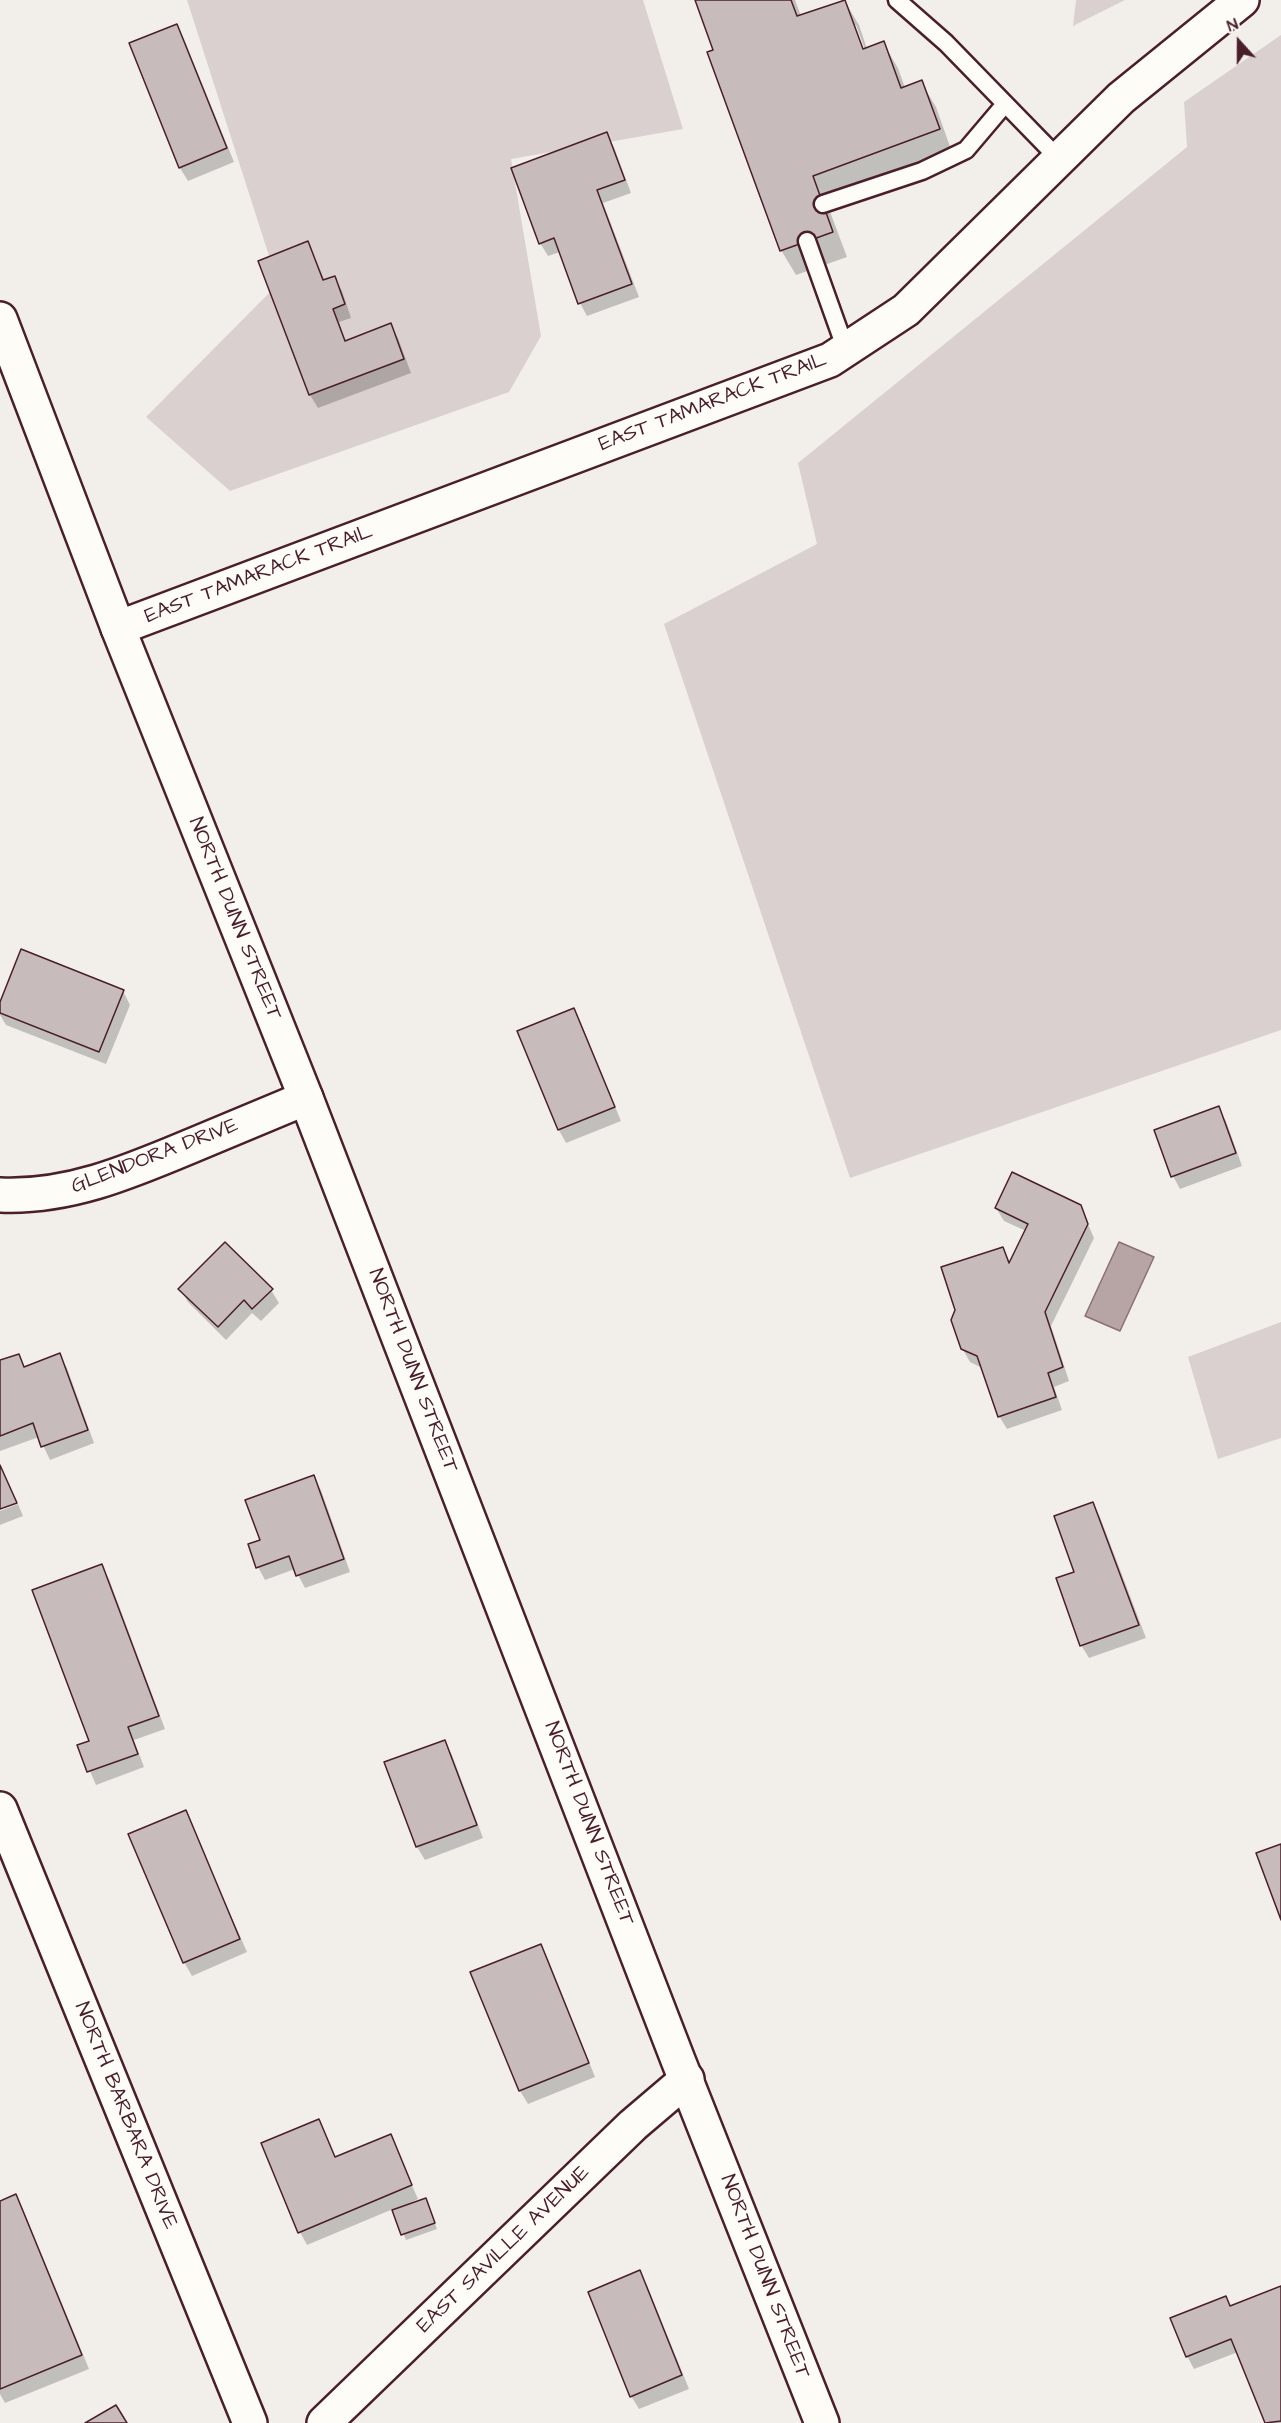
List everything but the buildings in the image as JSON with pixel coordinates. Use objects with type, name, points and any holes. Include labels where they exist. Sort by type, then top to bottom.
[{"type":"street","name":"EAST TAMARACK TRAIL","points":[[118,628],[830,360],[906,310],[1121,98],[1242,0]]},
{"type":"street","name":"NORTH DUNN STREET","points":[[0,319],[118,628],[306,1098],[822,2423]]},
{"type":"street","name":"GLENDORA DRIVE","points":[[0,1195],[44,1194],[84,1187],[145,1166],[306,1098]]},
{"type":"street","name":"NORTH BARBARA DRIVE","points":[[0,1809],[250,2423]]},
{"type":"street","name":"EAST SAVILLE AVENUE","points":[[324,2423],[633,2125],[687,2079]]},
{"type":"lane","points":[[897,0],[946,43],[1059,159]]},
{"type":"lane","points":[[824,204],[922,171],[966,150],[1005,104]]},
{"type":"lane","points":[[807,241],[846,350]]},
{"type":"shaded area","points":[[187,0],[643,0],[683,129],[511,159],[541,336],[509,392],[230,491],[146,417],[278,284]]},
{"type":"shaded area","points":[[1076,0],[1125,0],[1073,26]]},
{"type":"shaded area","points":[[1281,35],[1281,1030],[850,1178],[664,624],[817,544],[798,463],[1187,147],[1184,102]]},
{"type":"shaded area","points":[[1119,1242],[1154,1257],[1120,1331],[1085,1316]]},
{"type":"shaded area","points":[[1281,1322],[1281,1438],[1218,1459],[1188,1357]]}]
